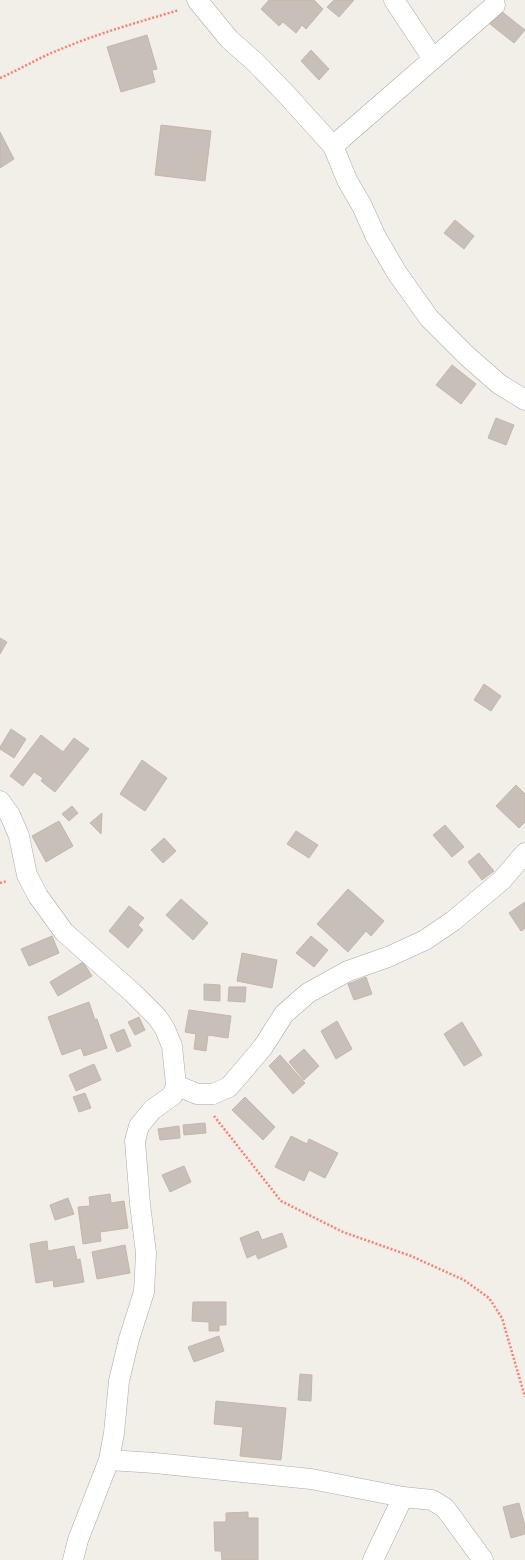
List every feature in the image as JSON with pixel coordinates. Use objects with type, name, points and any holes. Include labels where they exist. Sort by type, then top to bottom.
[{"type":"street","points":[[394,0],[433,59]]},
{"type":"street","points":[[198,2],[229,39],[256,63],[333,146],[347,180],[362,206],[376,237],[397,273],[429,318],[477,366],[499,384],[525,400]]},
{"type":"street","points":[[333,146],[495,5]]},
{"type":"street","points":[[0,801],[10,815],[19,836],[27,875],[38,896],[64,932],[133,993],[156,1017],[165,1029],[172,1046],[176,1085],[173,1095],[152,1110],[139,1126],[135,1141],[146,1253],[144,1292],[129,1339],[119,1381],[114,1433],[109,1460],[78,1540],[73,1560]]},
{"type":"street","points":[[176,1085],[197,1094],[213,1094],[229,1087],[263,1047],[284,1014],[308,993],[348,971],[388,957],[425,940],[453,921],[502,880],[525,853]]},
{"type":"street","points":[[109,1460],[311,1479],[403,1497],[432,1500],[444,1508],[483,1560]]},
{"type":"street","points":[[373,1560],[403,1497]]},
{"type":"path","points":[[0,78],[61,49],[124,26],[198,2]]},
{"type":"path","points":[[197,1094],[280,1201],[343,1232],[411,1256],[464,1280],[489,1298],[502,1318],[525,1398]]},
{"type":"building","points":[[269,0],[314,0],[323,9],[306,29],[302,25],[296,33],[283,22],[279,26],[261,9]]},
{"type":"building","points":[[334,0],[354,0],[339,17],[327,7]]},
{"type":"building","points":[[501,11],[525,30],[514,43],[490,24]]},
{"type":"building","points":[[147,35],[157,69],[152,70],[155,82],[121,92],[107,47]]},
{"type":"building","points":[[311,50],[329,69],[319,80],[301,61]]},
{"type":"building","points":[[161,125],[211,131],[205,181],[155,175]]},
{"type":"building","points":[[0,132],[14,159],[0,168]]},
{"type":"building","points":[[455,220],[474,236],[464,249],[444,233]]},
{"type":"building","points":[[452,365],[476,384],[461,404],[436,385]]},
{"type":"building","points":[[496,418],[514,425],[506,445],[488,438]]},
{"type":"building","points":[[0,638],[7,642],[0,654]]},
{"type":"building","points":[[484,684],[501,696],[491,711],[474,700]]},
{"type":"building","points":[[11,729],[26,739],[14,758],[0,749]]},
{"type":"building","points":[[41,735],[63,752],[74,738],[89,749],[55,792],[41,781],[43,778],[34,772],[23,786],[10,776]]},
{"type":"building","points":[[142,760],[167,778],[145,811],[120,794]]},
{"type":"building","points":[[516,785],[525,794],[525,822],[519,828],[496,806]]},
{"type":"building","points":[[72,806],[78,813],[69,821],[62,814]]},
{"type":"building","points":[[102,813],[101,834],[90,823]]},
{"type":"building","points":[[59,821],[73,846],[46,862],[32,836]]},
{"type":"building","points":[[445,825],[464,847],[452,857],[433,835]]},
{"type":"building","points":[[296,831],[318,845],[309,858],[287,844]]},
{"type":"building","points":[[164,838],[176,851],[163,863],[151,850]]},
{"type":"building","points":[[479,853],[494,871],[482,880],[468,862]]},
{"type":"building","points":[[348,889],[384,921],[371,936],[366,931],[348,952],[317,924]]},
{"type":"building","points":[[181,899],[208,923],[193,940],[166,915]]},
{"type":"building","points":[[525,902],[525,928],[521,931],[509,913]]},
{"type":"building","points":[[129,906],[144,918],[138,925],[143,930],[128,948],[109,931]]},
{"type":"building","points":[[52,936],[59,953],[29,966],[21,949]]},
{"type":"building","points":[[311,936],[328,950],[314,967],[296,953]]},
{"type":"building","points":[[242,953],[277,960],[272,988],[237,981]]},
{"type":"building","points":[[83,962],[92,976],[58,996],[50,982]]},
{"type":"building","points":[[366,977],[372,994],[354,1000],[348,984]]},
{"type":"building","points":[[204,984],[220,985],[220,1001],[204,1000]]},
{"type":"building","points":[[229,987],[246,987],[245,1002],[228,1001]]},
{"type":"building","points":[[89,1002],[95,1020],[97,1019],[107,1048],[84,1056],[81,1048],[62,1055],[48,1017]]},
{"type":"building","points":[[189,1010],[231,1016],[228,1038],[208,1035],[206,1051],[194,1049],[196,1034],[185,1032]]},
{"type":"building","points":[[139,1017],[145,1030],[135,1035],[128,1022]]},
{"type":"building","points":[[337,1021],[352,1049],[336,1059],[321,1031]]},
{"type":"building","points":[[462,1022],[482,1055],[464,1066],[444,1034]]},
{"type":"building","points":[[124,1029],[131,1046],[117,1052],[110,1035]]},
{"type":"building","points":[[304,1049],[319,1066],[304,1080],[289,1062]]},
{"type":"building","points":[[280,1055],[305,1083],[293,1094],[269,1066]]},
{"type":"building","points":[[94,1064],[101,1080],[76,1091],[69,1075]]},
{"type":"building","points":[[85,1093],[91,1108],[79,1112],[73,1097]]},
{"type":"building","points":[[245,1097],[275,1127],[263,1140],[232,1110]]},
{"type":"building","points":[[205,1123],[206,1133],[184,1135],[183,1125]]},
{"type":"building","points":[[179,1126],[180,1138],[160,1140],[158,1129]]},
{"type":"building","points":[[291,1136],[307,1144],[309,1139],[338,1153],[325,1178],[309,1170],[304,1181],[275,1167]]},
{"type":"building","points":[[184,1166],[191,1182],[170,1192],[162,1175]]},
{"type":"building","points":[[110,1194],[111,1203],[124,1201],[128,1228],[100,1232],[101,1241],[83,1244],[78,1207],[90,1206],[89,1197]]},
{"type":"building","points":[[68,1198],[74,1214],[55,1220],[50,1205]]},
{"type":"building","points":[[258,1231],[262,1240],[282,1233],[287,1247],[258,1259],[256,1254],[247,1258],[240,1238]]},
{"type":"building","points":[[47,1241],[48,1251],[74,1246],[77,1260],[80,1259],[84,1282],[54,1287],[53,1280],[36,1283],[30,1244]]},
{"type":"building","points":[[125,1245],[130,1273],[97,1279],[92,1252]]},
{"type":"building","points":[[193,1302],[226,1302],[226,1325],[219,1325],[219,1331],[209,1331],[209,1322],[192,1321]]},
{"type":"building","points":[[219,1336],[224,1351],[194,1362],[188,1347]]},
{"type":"building","points":[[300,1374],[312,1375],[311,1401],[298,1400]]},
{"type":"building","points":[[216,1401],[286,1408],[281,1460],[240,1456],[243,1427],[214,1424]]},
{"type":"building","points":[[519,1503],[525,1526],[525,1534],[511,1538],[503,1507]]},
{"type":"building","points":[[248,1512],[248,1518],[258,1518],[258,1560],[222,1560],[221,1551],[215,1551],[214,1522],[226,1522],[226,1513]]}]
